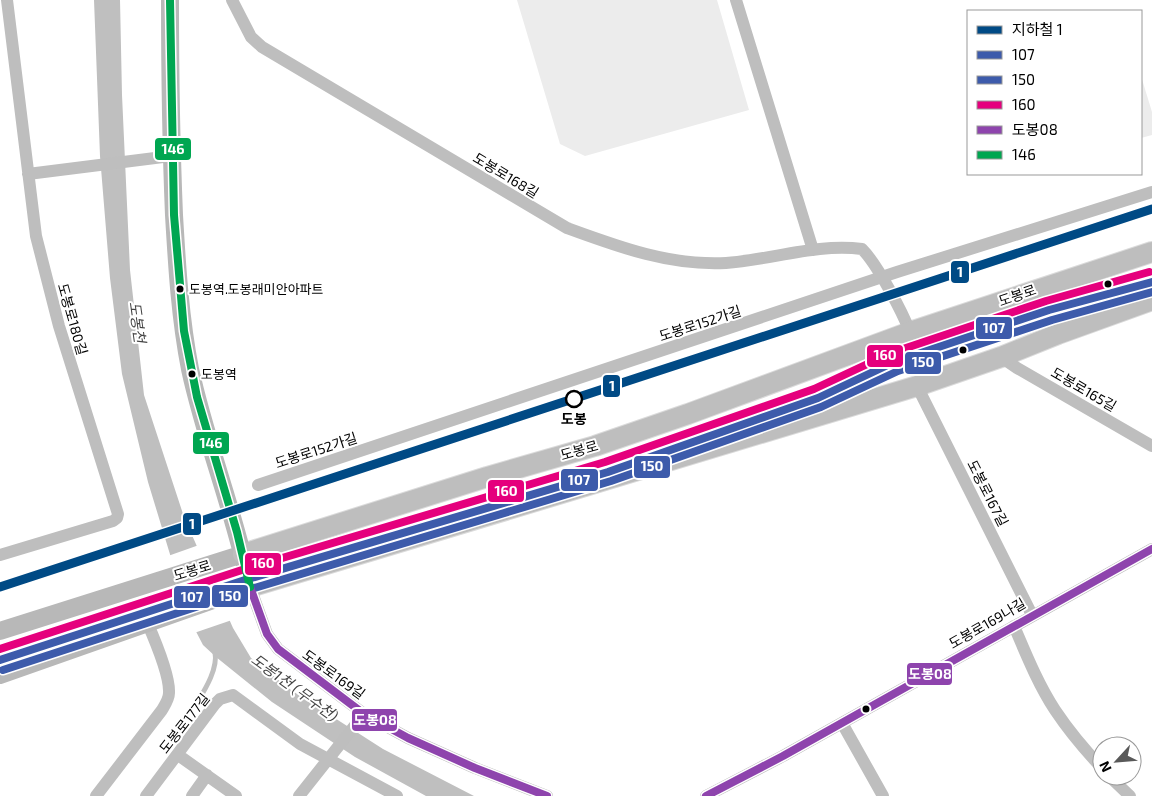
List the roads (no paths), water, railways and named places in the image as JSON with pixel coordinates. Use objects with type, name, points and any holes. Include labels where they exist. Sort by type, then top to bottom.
[{"type":"main road","points":[[170,0],[171,156],[180,294],[190,368],[202,416],[243,554],[242,590]]},
{"type":"main road","name":"도봉로","points":[[0,631],[487,477],[596,446],[910,332],[1152,252]]},
{"type":"main road","points":[[0,674],[242,590],[917,386],[1001,357],[1152,300]]},
{"type":"street","name":"도봉로180길","points":[[0,555],[112,520],[117,518],[118,514],[72,371],[36,236],[7,0]]},
{"type":"street","name":"도봉로168길","points":[[232,0],[251,37],[262,47],[568,228],[623,248],[670,260],[687,262],[726,263],[840,247],[862,249],[882,279],[910,332]]},
{"type":"street","points":[[736,0],[814,250]]},
{"type":"street","points":[[28,174],[171,156]]},
{"type":"street","name":"도봉로152가길","points":[[258,485],[882,279],[897,272],[1152,192]]},
{"type":"street","name":"도봉로165길","points":[[1001,357],[1152,446]]},
{"type":"street","name":"도봉로167길","points":[[917,386],[1032,614]]},
{"type":"street","name":"도봉로169나길","points":[[706,796],[783,756],[1014,626],[1032,614],[1152,549]]},
{"type":"street","name":"도봉로169길","points":[[242,590],[267,634],[278,649],[361,717],[475,768],[547,796]]},
{"type":"street","name":"도봉로177길","points":[[96,796],[168,700],[169,687],[152,621]]},
{"type":"street","points":[[1014,626],[1026,656],[1055,709],[1092,757]]},
{"type":"street","name":"도봉로177길","points":[[146,796],[215,704],[227,696],[233,695],[300,744],[330,758]]},
{"type":"street","points":[[299,796],[361,717]]},
{"type":"street","points":[[842,723],[883,796]]},
{"type":"street","points":[[178,755],[236,796]]},
{"type":"street","points":[[330,758],[397,796]]},
{"type":"street","points":[[192,796],[207,775]]},
{"type":"street","points":[[1120,786],[1130,796]]},
{"type":"waterway","points":[[198,701],[213,671],[215,652]]},
{"type":"metro line","name":"1","points":[[0,587],[1152,209]]},
{"type":"place","name":"도봉역.도봉래미안아파트","points":[[180,289]]},
{"type":"place","name":"도봉역","points":[[192,374]]},
{"type":"place","name":"도봉","points":[[574,399]]},
{"type":"water label","name":"도봉천","points":[[138,322]]},
{"type":"water label","name":"도봉1천 (무수천)","points":[[295,687]]}]
